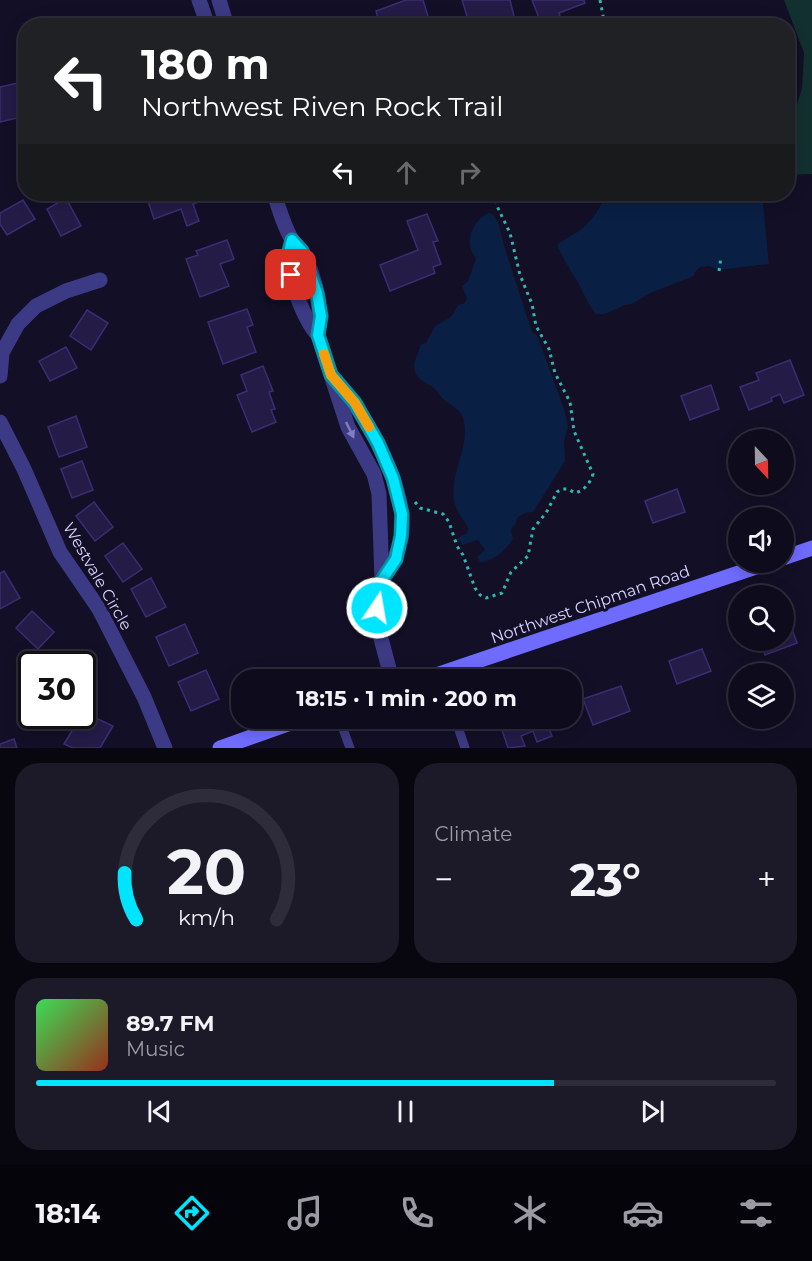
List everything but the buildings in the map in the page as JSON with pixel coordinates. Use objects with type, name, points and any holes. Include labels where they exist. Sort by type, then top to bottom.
[{"type":"main road","points":[[794,554],[812,548]]},
{"type":"main road","name":"Northwest Chipman Road","points":[[461,669],[739,573]]},
{"type":"main road","points":[[220,748],[274,729]]},
{"type":"street","points":[[199,0],[205,18]]},
{"type":"street","points":[[219,0],[225,18]]},
{"type":"street","points":[[277,201],[292,240],[302,251],[317,293],[321,316],[318,335],[348,427],[374,474],[380,494],[382,580],[377,608],[379,631],[389,669]]},
{"type":"street","points":[[0,376],[2,353],[18,324],[36,306],[66,291],[100,280]]},
{"type":"street","points":[[331,375],[355,403],[378,443],[393,478],[402,514],[401,536],[396,559],[382,580]]},
{"type":"street","name":"Westvale Circle","points":[[0,422],[24,469],[60,552],[99,609],[144,697],[165,748]]},
{"type":"lane","points":[[343,729],[350,748]]},
{"type":"lane","points":[[459,729],[465,748]]},
{"type":"path","points":[[600,0],[603,18]]},
{"type":"path","points":[[412,494],[420,508],[443,514],[449,522],[475,588],[480,595],[486,598],[502,593],[511,572],[528,556],[532,529],[546,513],[557,492],[562,489],[581,491],[591,481],[593,474],[574,431],[570,402],[555,373],[549,349],[536,326],[532,304],[520,275],[510,233],[496,201]]},
{"type":"path","points":[[719,271],[721,257]]},
{"type":"green space","points":[[784,0],[812,0],[812,174],[795,175],[795,111],[802,88],[804,53],[795,29],[795,18],[791,18]]},
{"type":"water","points":[[603,201],[763,201],[769,264],[718,270],[710,266],[700,267],[694,276],[650,293],[632,304],[605,314],[596,314],[557,245],[583,228]]},
{"type":"water","points":[[489,213],[493,214],[499,225],[532,332],[537,335],[564,409],[568,427],[564,442],[565,461],[533,512],[524,513],[517,518],[511,530],[513,539],[503,551],[490,560],[480,562],[477,557],[485,550],[478,540],[462,545],[457,538],[467,533],[468,528],[456,507],[453,493],[464,439],[463,418],[457,409],[444,400],[435,389],[419,378],[414,367],[420,345],[426,343],[435,326],[452,316],[458,305],[465,303],[467,298],[462,286],[468,281],[476,259],[470,247],[472,231],[478,222]]},
{"type":"slow traffic","points":[[324,354],[331,375],[355,403],[369,427]]},
{"type":"route","points":[[291,275],[288,256],[292,240],[302,251],[317,293],[321,316],[318,335],[331,375],[355,403],[378,443],[393,478],[402,514],[401,536],[396,559],[382,580],[377,608]]}]
